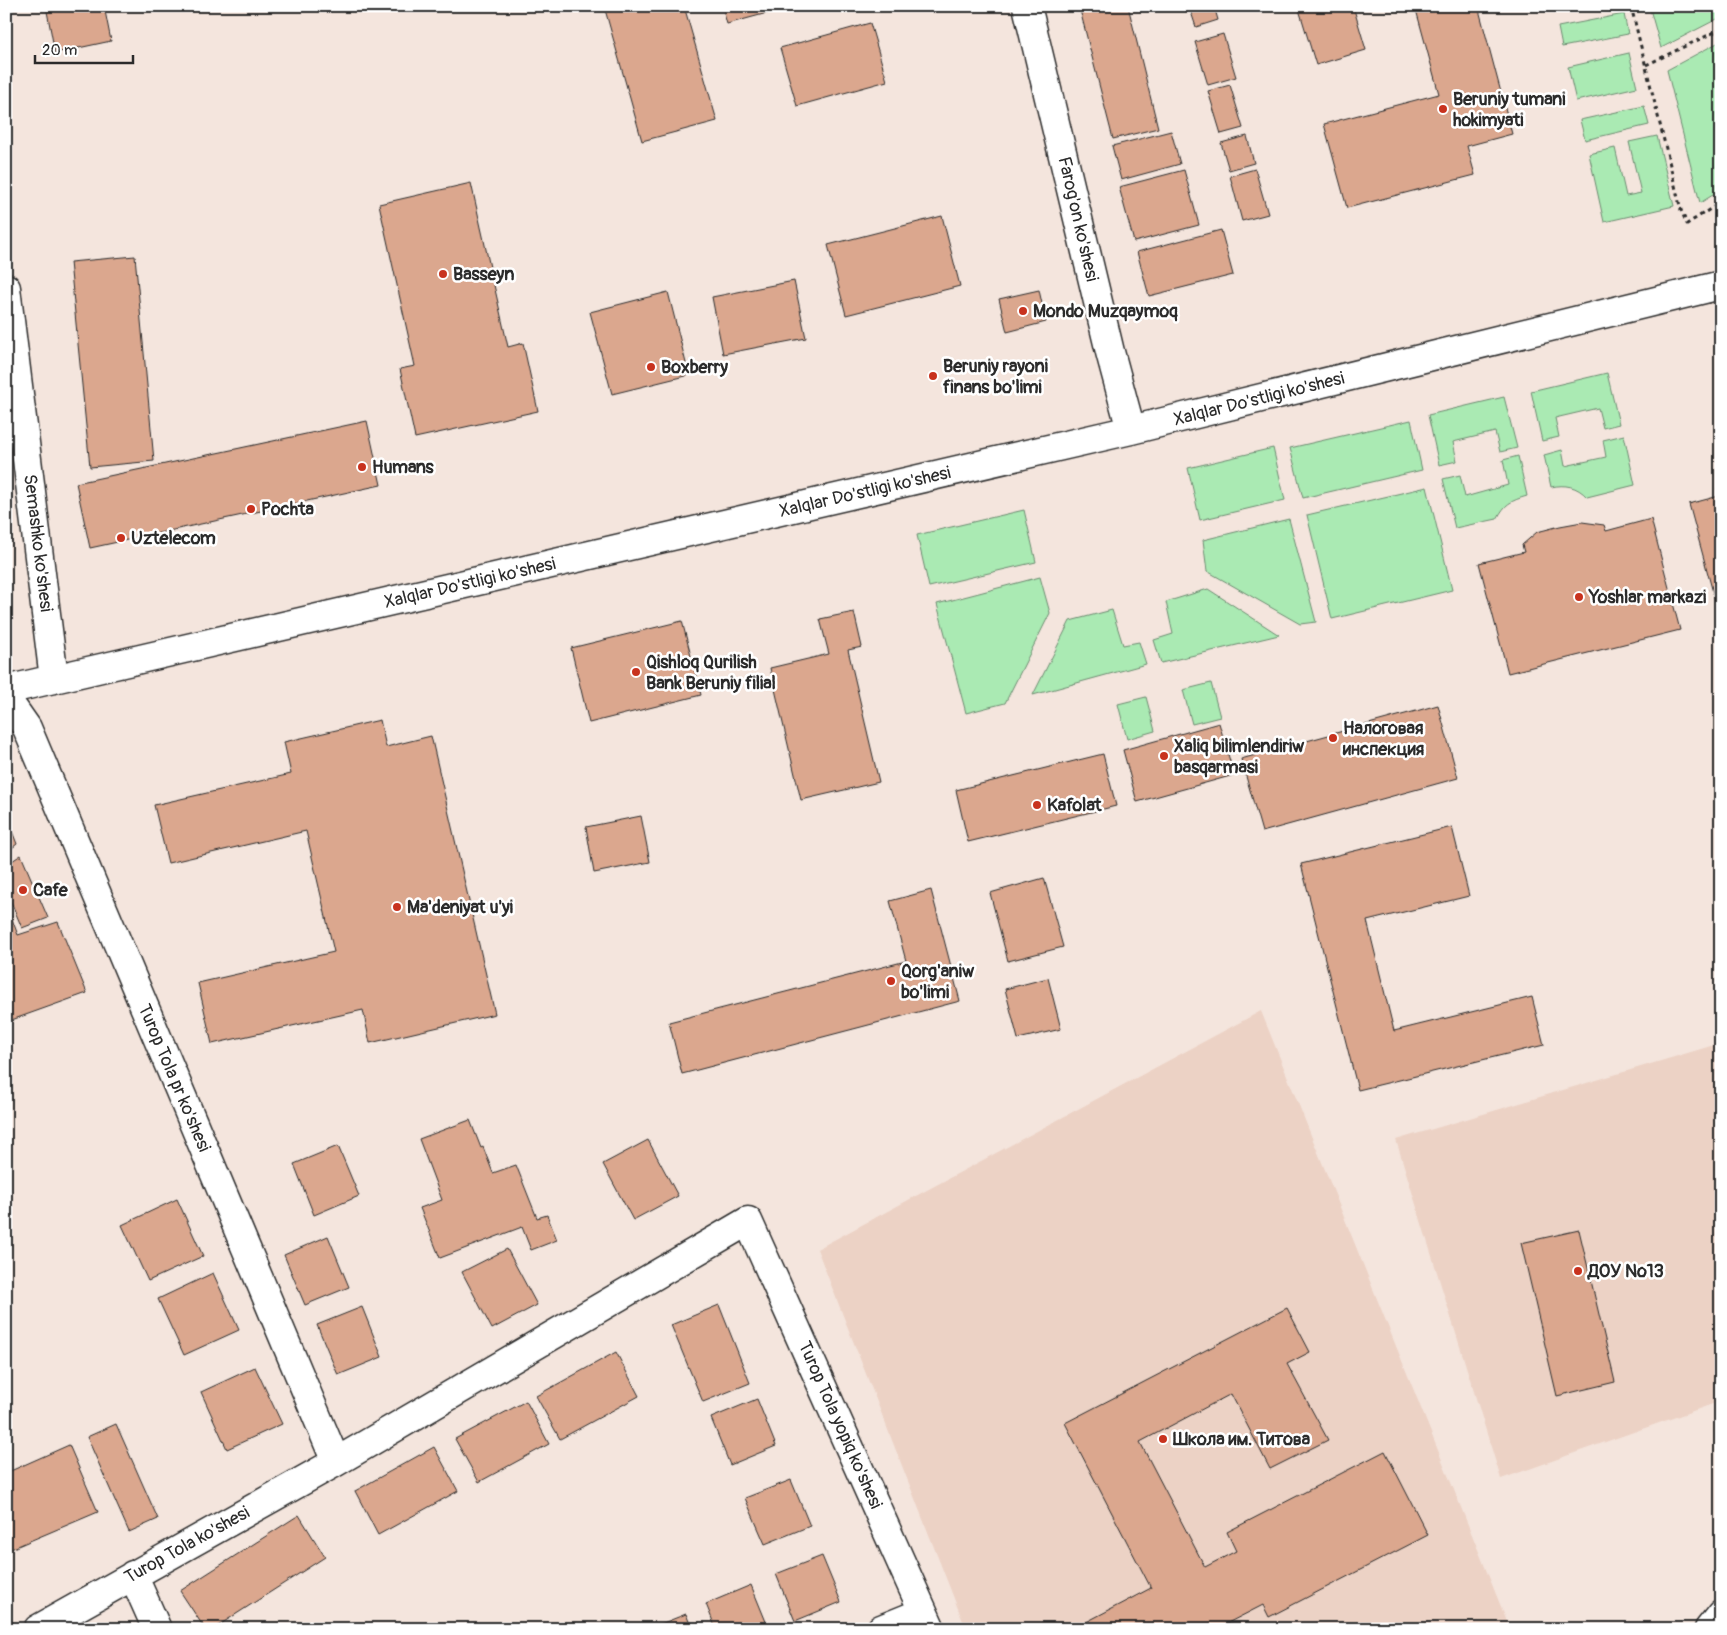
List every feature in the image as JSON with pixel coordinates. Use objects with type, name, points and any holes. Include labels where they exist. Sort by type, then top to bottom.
[{"type":"street","name":"Farog'on ko'shesi","points":[[1027,6],[1107,343],[1131,430]]},
{"type":"street","name":"Xalqlar Do'stligi ko'shesi","points":[[6,690],[1131,430],[1721,285]]},
{"type":"street","name":"Semashko ko'shesi","points":[[6,288],[54,679]]},
{"type":"street","name":"Turop Tola pr ko'shesi","points":[[6,698],[27,728],[336,1462]]},
{"type":"street","name":"Turop Tola ko'shesi","points":[[38,1629],[336,1462],[748,1221]]},
{"type":"street","name":"Turop Tola yopiq ko'shesi","points":[[748,1221],[927,1620]]},
{"type":"street","points":[[133,1575],[157,1629]]},
{"type":"street","points":[[1709,1629],[1721,1614]]},
{"type":"street","points":[[881,1629],[927,1620]]},
{"type":"path","points":[[1640,6],[1632,8],[1687,224],[1721,202]]},
{"type":"path","points":[[1646,65],[1721,29]]},
{"type":"shaded area","name":"Школа им. Титова","points":[[1261,1011],[1510,1629],[966,1629],[817,1249]]},
{"type":"shaded area","name":"ДОУ №13","points":[[1721,1043],[1721,1401],[1501,1479],[1396,1140]]},
{"type":"green space","points":[[1656,6],[1721,6],[1721,17],[1661,48],[1650,9]]},
{"type":"green space","points":[[1624,14],[1628,34],[1562,47],[1558,27]]},
{"type":"green space","points":[[1721,41],[1721,190],[1700,203],[1667,70]]},
{"type":"green space","points":[[1629,53],[1637,87],[1576,101],[1568,67]]},
{"type":"green space","points":[[1644,106],[1649,125],[1585,140],[1580,120]]},
{"type":"green space","points":[[1657,136],[1674,206],[1604,222],[1589,154],[1615,148],[1626,196],[1641,193],[1629,142]]},
{"type":"green space","points":[[1607,373],[1619,424],[1603,428],[1598,408],[1555,418],[1559,437],[1542,441],[1531,391]]},
{"type":"green space","points":[[1504,397],[1517,448],[1500,452],[1495,432],[1453,442],[1457,461],[1439,465],[1428,415]]},
{"type":"green space","points":[[1411,420],[1422,470],[1303,498],[1290,448]]},
{"type":"green space","points":[[1624,435],[1635,485],[1587,497],[1579,490],[1570,487],[1551,487],[1544,455],[1562,450],[1565,466],[1606,457],[1603,440]]},
{"type":"green space","points":[[1273,448],[1285,500],[1200,520],[1188,468]]},
{"type":"green space","points":[[1518,456],[1527,496],[1509,504],[1497,519],[1455,528],[1443,479],[1460,475],[1465,497],[1508,485],[1503,460]]},
{"type":"green space","points":[[1427,487],[1452,590],[1332,619],[1307,515]]},
{"type":"green space","points":[[1024,510],[1036,562],[929,587],[917,535]]},
{"type":"green space","points":[[1289,519],[1316,622],[1300,624],[1207,571],[1203,540]]},
{"type":"green space","points":[[1040,577],[1050,613],[1005,703],[966,713],[937,604]]},
{"type":"green space","points":[[1208,589],[1279,635],[1161,663],[1154,640],[1173,634],[1166,602]]},
{"type":"green space","points":[[1112,610],[1123,645],[1139,642],[1146,664],[1033,695],[1070,621]]},
{"type":"green space","points":[[1211,683],[1220,717],[1192,724],[1183,690]]},
{"type":"green space","points":[[1146,697],[1155,731],[1127,739],[1118,704]]},
{"type":"building","points":[[46,6],[104,6],[111,41],[55,53]]},
{"type":"building","points":[[604,6],[684,6],[717,121],[642,141]]},
{"type":"building","points":[[722,6],[793,6],[727,24]]},
{"type":"building","points":[[1079,6],[1128,6],[1158,128],[1113,139]]},
{"type":"building","points":[[1189,6],[1214,6],[1218,20],[1196,27]]},
{"type":"building","points":[[1298,6],[1353,6],[1366,50],[1316,65]]},
{"type":"building","name":"Beruniy tumani hokimyati","points":[[1415,6],[1478,6],[1512,134],[1467,146],[1475,175],[1347,208],[1324,124],[1439,94]]},
{"type":"building","points":[[870,23],[887,81],[797,106],[780,48]]},
{"type":"building","points":[[1223,34],[1236,77],[1208,85],[1195,42]]},
{"type":"building","points":[[1230,85],[1243,128],[1221,134],[1208,91]]},
{"type":"building","points":[[1171,131],[1180,164],[1121,180],[1112,146]]},
{"type":"building","points":[[1247,136],[1254,163],[1229,170],[1221,143]]},
{"type":"building","points":[[1255,169],[1268,214],[1242,221],[1230,176]]},
{"type":"building","points":[[1184,170],[1199,225],[1134,242],[1119,187]]},
{"type":"building","name":"Basseyn","points":[[471,183],[508,347],[523,343],[538,411],[415,438],[400,369],[415,366],[379,204]]},
{"type":"building","points":[[942,216],[960,286],[846,315],[828,245]]},
{"type":"building","points":[[1221,230],[1233,275],[1149,296],[1137,252]]},
{"type":"building","points":[[135,256],[154,461],[90,467],[70,262]]},
{"type":"building","points":[[794,281],[806,338],[723,354],[712,297]]},
{"type":"building","name":"Mondo Muzqaymoq","points":[[1039,290],[1046,322],[1007,332],[999,299]]},
{"type":"building","points":[[668,292],[689,375],[612,394],[590,312]]},
{"type":"building","points":[[367,421],[381,485],[90,548],[76,483]]},
{"type":"building","points":[[1721,487],[1721,598],[1715,600],[1689,504],[1719,496],[1717,488]]},
{"type":"building","name":"Yoshlar markazi","points":[[1651,519],[1680,630],[1508,673],[1479,563],[1524,552],[1522,545],[1537,532],[1560,526],[1582,522],[1604,525],[1606,531]]},
{"type":"building","points":[[854,612],[862,647],[848,650],[879,782],[801,800],[770,668],[829,654],[820,619]]},
{"type":"building","name":"Qishloq Qurilish Bank Beruniy filial","points":[[682,621],[701,695],[589,723],[571,648]]},
{"type":"building","points":[[1438,705],[1458,778],[1262,832],[1241,759]]},
{"type":"building","name":"Ma'deniyat u'yi","points":[[380,720],[386,747],[431,736],[495,1014],[370,1043],[363,1010],[212,1044],[198,983],[334,952],[306,831],[168,863],[154,805],[291,774],[284,742]]},
{"type":"building","points":[[1219,723],[1234,775],[1137,802],[1123,750]]},
{"type":"building","points":[[1103,754],[1116,806],[968,842],[956,790]]},
{"type":"building","points":[[6,816],[17,844],[6,853]]},
{"type":"building","points":[[641,816],[650,862],[594,873],[586,827]]},
{"type":"building","points":[[1452,827],[1469,896],[1367,921],[1394,1031],[1532,997],[1544,1045],[1358,1090],[1301,864]]},
{"type":"building","points":[[21,855],[48,918],[22,928],[6,890],[6,865]]},
{"type":"building","points":[[1044,878],[1063,947],[1008,961],[990,893]]},
{"type":"building","name":"Qorg'aniw bo'limi","points":[[931,890],[960,1001],[682,1074],[669,1022],[906,961],[890,901]]},
{"type":"building","points":[[7,906],[18,935],[58,922],[87,993],[6,1022]]},
{"type":"building","points":[[1048,978],[1061,1029],[1018,1039],[1005,989]]},
{"type":"building","points":[[470,1120],[493,1173],[516,1165],[537,1218],[547,1215],[557,1240],[531,1250],[522,1227],[440,1258],[420,1208],[442,1200],[419,1139]]},
{"type":"building","points":[[648,1140],[678,1196],[633,1220],[603,1164]]},
{"type":"building","points":[[338,1146],[359,1196],[314,1215],[294,1164]]},
{"type":"building","points":[[177,1199],[203,1256],[148,1281],[122,1225]]},
{"type":"building","points":[[1579,1230],[1615,1382],[1557,1396],[1521,1243]]},
{"type":"building","points":[[328,1236],[349,1287],[305,1305],[284,1255]]},
{"type":"building","points":[[507,1249],[537,1305],[492,1329],[462,1272]]},
{"type":"building","points":[[213,1273],[239,1330],[184,1355],[158,1299]]},
{"type":"building","points":[[719,1305],[750,1383],[703,1402],[671,1325]]},
{"type":"building","points":[[362,1307],[382,1357],[338,1375],[317,1325]]},
{"type":"building","points":[[1287,1308],[1310,1352],[1287,1364],[1328,1440],[1270,1469],[1231,1394],[1140,1442],[1205,1567],[1236,1551],[1227,1532],[1385,1451],[1428,1535],[1269,1617],[1263,1605],[1216,1629],[1073,1629],[1151,1588],[1065,1423]]},
{"type":"building","points":[[616,1352],[639,1396],[560,1439],[536,1396]]},
{"type":"building","points":[[255,1367],[282,1424],[227,1449],[201,1392]]},
{"type":"building","points":[[757,1399],[776,1446],[730,1465],[711,1418]]},
{"type":"building","points":[[526,1401],[549,1444],[479,1482],[455,1439]]},
{"type":"building","points":[[116,1424],[158,1519],[129,1532],[87,1437]]},
{"type":"building","points":[[69,1445],[98,1512],[6,1551],[6,1473]]},
{"type":"building","points":[[434,1447],[458,1491],[378,1535],[355,1491]]},
{"type":"building","points":[[791,1480],[810,1526],[765,1544],[745,1498]]},
{"type":"building","points":[[299,1515],[325,1557],[213,1629],[205,1629],[180,1591]]},
{"type":"building","points":[[822,1556],[841,1602],[795,1621],[776,1574]]},
{"type":"building","points":[[751,1585],[769,1629],[716,1629],[706,1604]]},
{"type":"building","points":[[686,1614],[692,1629],[648,1629]]},
{"type":"place","name":"Beruniy tumani hokimyati","points":[[1443,109]]},
{"type":"place","name":"Basseyn","points":[[443,274]]},
{"type":"place","name":"Mondo Muzqaymoq","points":[[1023,311]]},
{"type":"place","name":"Boxberry","points":[[651,367]]},
{"type":"place","name":"Beruniy rayoni finans bo'limi","points":[[933,376]]},
{"type":"place","name":"Humans","points":[[362,467]]},
{"type":"place","name":"Pochta","points":[[251,509]]},
{"type":"place","name":"Uztelecom","points":[[121,538]]},
{"type":"place","name":"Yoshlar markazi","points":[[1579,597]]},
{"type":"place","name":"Qishloq Qurilish Bank Beruniy filial","points":[[636,672]]},
{"type":"place","name":"Налоговая инспекция","points":[[1333,738]]},
{"type":"place","name":"Xaliq bilimlendiriw basqarmasi","points":[[1164,756]]},
{"type":"place","name":"Kafolat","points":[[1037,805]]},
{"type":"place","name":"Cafe","points":[[23,890]]},
{"type":"place","name":"Ma'deniyat u'yi","points":[[397,907]]},
{"type":"place","name":"Qorg'aniw bo'limi","points":[[891,981]]},
{"type":"place","name":"ДОУ №13","points":[[1578,1271]]},
{"type":"place","name":"Школа им. Титова","points":[[1163,1439]]}]
